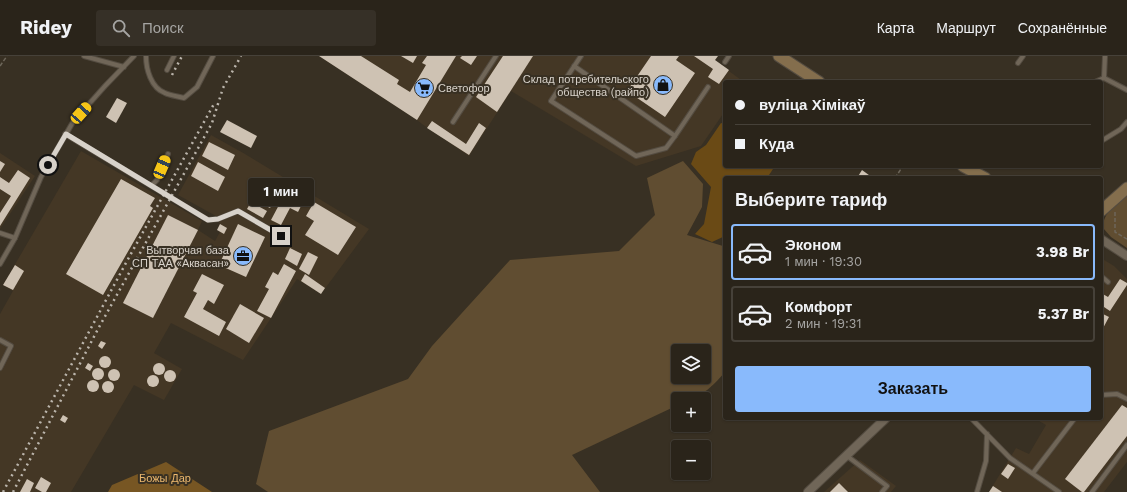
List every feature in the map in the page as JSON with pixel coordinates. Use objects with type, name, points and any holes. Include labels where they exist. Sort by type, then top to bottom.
[{"type":"street","points":[[779,56],[816,80]]},
{"type":"street","points":[[967,168],[981,176]]},
{"type":"street","points":[[1103,209],[1127,188]]},
{"type":"street","points":[[1103,240],[1127,256]]},
{"type":"street","points":[[808,492],[884,420]]},
{"type":"lane","points":[[84,56],[124,67]]},
{"type":"lane","points":[[0,264],[15,238],[41,177],[73,122],[104,86],[134,56]]},
{"type":"lane","points":[[146,56],[146,66],[152,82],[164,93],[184,98],[197,86],[213,56]]},
{"type":"lane","points":[[167,70],[174,56]]},
{"type":"lane","points":[[453,122],[496,56]]},
{"type":"lane","points":[[581,56],[551,100],[636,156],[666,148],[708,87]]},
{"type":"lane","points":[[725,62],[729,56]]},
{"type":"lane","points":[[1018,64],[1023,56]]},
{"type":"lane","points":[[1104,78],[1105,56]]},
{"type":"lane","points":[[574,66],[675,136]]},
{"type":"lane","points":[[1100,80],[1104,78]]},
{"type":"lane","points":[[1104,78],[1127,90]]},
{"type":"lane","points":[[1103,139],[1121,129],[1127,122]]},
{"type":"lane","points":[[66,134],[208,220],[218,219],[238,211],[281,236]]},
{"type":"lane","points":[[152,186],[157,180],[168,154]]},
{"type":"lane","points":[[0,233],[15,238]]},
{"type":"lane","points":[[1103,278],[1108,282]]},
{"type":"lane","points":[[0,340],[11,346],[0,368]]},
{"type":"lane","points":[[1103,395],[1117,394],[1127,399]]},
{"type":"lane","points":[[973,420],[1010,458],[1059,492]]},
{"type":"lane","points":[[1033,473],[1073,420]]},
{"type":"lane","points":[[977,492],[986,460],[987,434]]},
{"type":"lane","points":[[1092,492],[1127,445]]},
{"type":"lane","points":[[846,456],[887,486],[882,492]]},
{"type":"path","points":[[0,66],[7,56]]},
{"type":"path","points":[[1115,206],[1115,232],[1127,239]]},
{"type":"shaded area","points":[[319,56],[718,56],[715,61],[741,80],[723,80],[723,114],[701,146],[636,166],[511,91],[469,156]]},
{"type":"shaded area","points":[[721,123],[723,124],[723,168],[774,168],[767,176],[723,176],[723,237],[712,242],[695,234],[704,224],[711,187],[691,164],[696,152],[706,145]]},
{"type":"shaded area","points":[[211,135],[369,229],[321,294],[297,279],[243,360],[171,323],[154,353],[182,369],[164,400],[134,385],[71,492],[0,492],[0,314],[13,291],[3,285],[81,151],[202,221],[198,230],[215,241],[220,232],[217,230],[220,224],[216,216],[178,195]]},
{"type":"shaded area","points":[[0,153],[35,176],[0,229]]},
{"type":"shaded area","points":[[683,161],[703,184],[702,207],[687,235],[723,246],[723,374],[705,392],[671,392],[671,408],[572,455],[600,492],[268,492],[256,484],[269,431],[408,379],[432,346],[510,260],[619,251],[655,215],[647,178]]},
{"type":"shaded area","points":[[1127,195],[1127,248],[1111,237],[1103,228],[1105,218],[1108,213]]},
{"type":"shaded area","points":[[1103,259],[1114,266],[1127,279],[1127,462],[1104,492],[989,492],[1016,448],[1029,454],[1046,425],[1037,420],[1103,420]]},
{"type":"shaded area","points":[[860,460],[896,486],[891,492],[824,492]]},
{"type":"green space","name":"Божы Дар","points":[[166,462],[212,492],[108,492],[112,485]]},
{"type":"building","points":[[319,56],[361,56],[399,80],[397,84],[410,92],[426,65],[422,63],[427,56],[456,56],[417,120]]},
{"type":"building","points":[[401,56],[417,56],[413,63]]},
{"type":"building","points":[[462,56],[477,56],[471,65],[460,58]]},
{"type":"building","points":[[503,56],[533,56],[497,112],[476,97]]},
{"type":"building","points":[[651,56],[679,56],[676,60],[695,73],[665,117],[627,91]]},
{"type":"building","points":[[694,56],[718,56],[715,60],[729,70],[719,84],[708,77],[713,69]]},
{"type":"building","points":[[117,98],[127,103],[116,123],[106,117]]},
{"type":"building","points":[[227,120],[257,136],[251,148],[220,132]]},
{"type":"building","points":[[432,121],[466,144],[479,123],[486,128],[469,155],[427,128]]},
{"type":"building","points":[[209,142],[235,155],[228,170],[202,156]]},
{"type":"building","points":[[0,161],[5,164],[0,172]]},
{"type":"building","points":[[198,162],[225,177],[218,191],[191,176]]},
{"type":"building","points":[[18,170],[30,178],[0,226],[0,213],[11,196],[0,189],[0,177],[9,183]]},
{"type":"building","points":[[862,170],[870,176],[858,176]]},
{"type":"building","points":[[121,179],[155,198],[150,206],[153,208],[103,295],[66,274]]},
{"type":"building","points":[[270,182],[304,200],[298,212],[290,208],[281,225],[271,220],[280,203],[264,194]]},
{"type":"building","points":[[255,193],[273,203],[270,208],[252,199]]},
{"type":"building","points":[[251,202],[267,211],[263,218],[247,209]]},
{"type":"building","points":[[314,202],[356,227],[338,255],[305,235],[314,221],[306,216]]},
{"type":"building","points":[[168,215],[198,230],[153,318],[123,303]]},
{"type":"building","points":[[220,224],[227,228],[224,234],[217,230]]},
{"type":"building","points":[[238,224],[265,237],[246,277],[219,265]]},
{"type":"building","points":[[290,248],[302,254],[297,266],[285,259]]},
{"type":"building","points":[[308,252],[318,257],[309,275],[299,269]]},
{"type":"building","points":[[284,264],[296,271],[271,318],[257,311],[269,289],[265,287],[273,272],[278,275]]},
{"type":"building","points":[[15,265],[24,271],[13,290],[3,285]]},
{"type":"building","points":[[202,274],[224,285],[214,304],[208,300],[203,309],[226,322],[219,336],[184,317],[197,293],[193,291]]},
{"type":"building","points":[[305,274],[325,288],[321,294],[301,281]]},
{"type":"building","points":[[1120,279],[1127,283],[1110,311],[1103,306],[1103,294],[1108,297]]},
{"type":"building","points":[[240,304],[264,318],[249,343],[226,329]]},
{"type":"building","points":[[1103,314],[1109,317],[1103,328]]},
{"type":"building","points":[[101,341],[106,343],[102,349],[98,346]]},
{"type":"building","points":[[105,356],[109,358],[111,362],[109,366],[105,368],[101,366],[99,362],[101,358]]},
{"type":"building","points":[[88,363],[93,366],[90,371],[85,368]]},
{"type":"building","points":[[159,363],[163,365],[165,369],[163,373],[159,375],[155,373],[153,369],[155,365]]},
{"type":"building","points":[[98,368],[102,370],[104,374],[102,378],[98,380],[94,378],[92,374],[94,370]]},
{"type":"building","points":[[114,369],[118,371],[120,375],[118,379],[114,381],[110,379],[108,375],[110,371]]},
{"type":"building","points":[[170,370],[174,372],[176,376],[174,380],[170,382],[166,380],[164,376],[166,372]]},
{"type":"building","points":[[153,375],[157,377],[159,381],[157,385],[153,387],[149,385],[147,381],[149,377]]},
{"type":"building","points":[[93,380],[97,382],[99,386],[97,390],[93,392],[89,390],[87,386],[89,382]]},
{"type":"building","points":[[108,381],[112,383],[114,387],[112,391],[108,393],[104,391],[102,387],[104,383]]},
{"type":"building","points":[[1122,405],[1127,408],[1127,436],[1084,492],[1082,492],[1065,479]]},
{"type":"building","points":[[63,415],[68,418],[65,423],[60,420]]},
{"type":"building","points":[[1008,464],[1015,468],[1008,479],[1001,474]]},
{"type":"building","points":[[41,477],[51,483],[46,492],[42,492],[35,488]]},
{"type":"building","points":[[27,479],[34,483],[30,492],[20,492]]},
{"type":"building","points":[[839,483],[848,492],[830,492]]},
{"type":"building","points":[[993,486],[1002,492],[989,492]]},
{"type":"railway","points":[[172,75],[182,56]]},
{"type":"railway","points":[[13,492],[98,329],[212,123],[223,88],[241,56]]},
{"type":"railway","points":[[3,492],[127,261],[214,104]]},
{"type":"place","name":"Склад потребительского общества (райпо)","points":[[663,85]]},
{"type":"place","name":"Светофор","points":[[424,88]]},
{"type":"place","name":"Вытворчая база СП ТАА «Аквасан»","points":[[243,256]]},
{"type":"route","points":[[48,165],[66,134],[166,193],[208,220],[218,219],[238,211],[281,236]]}]
